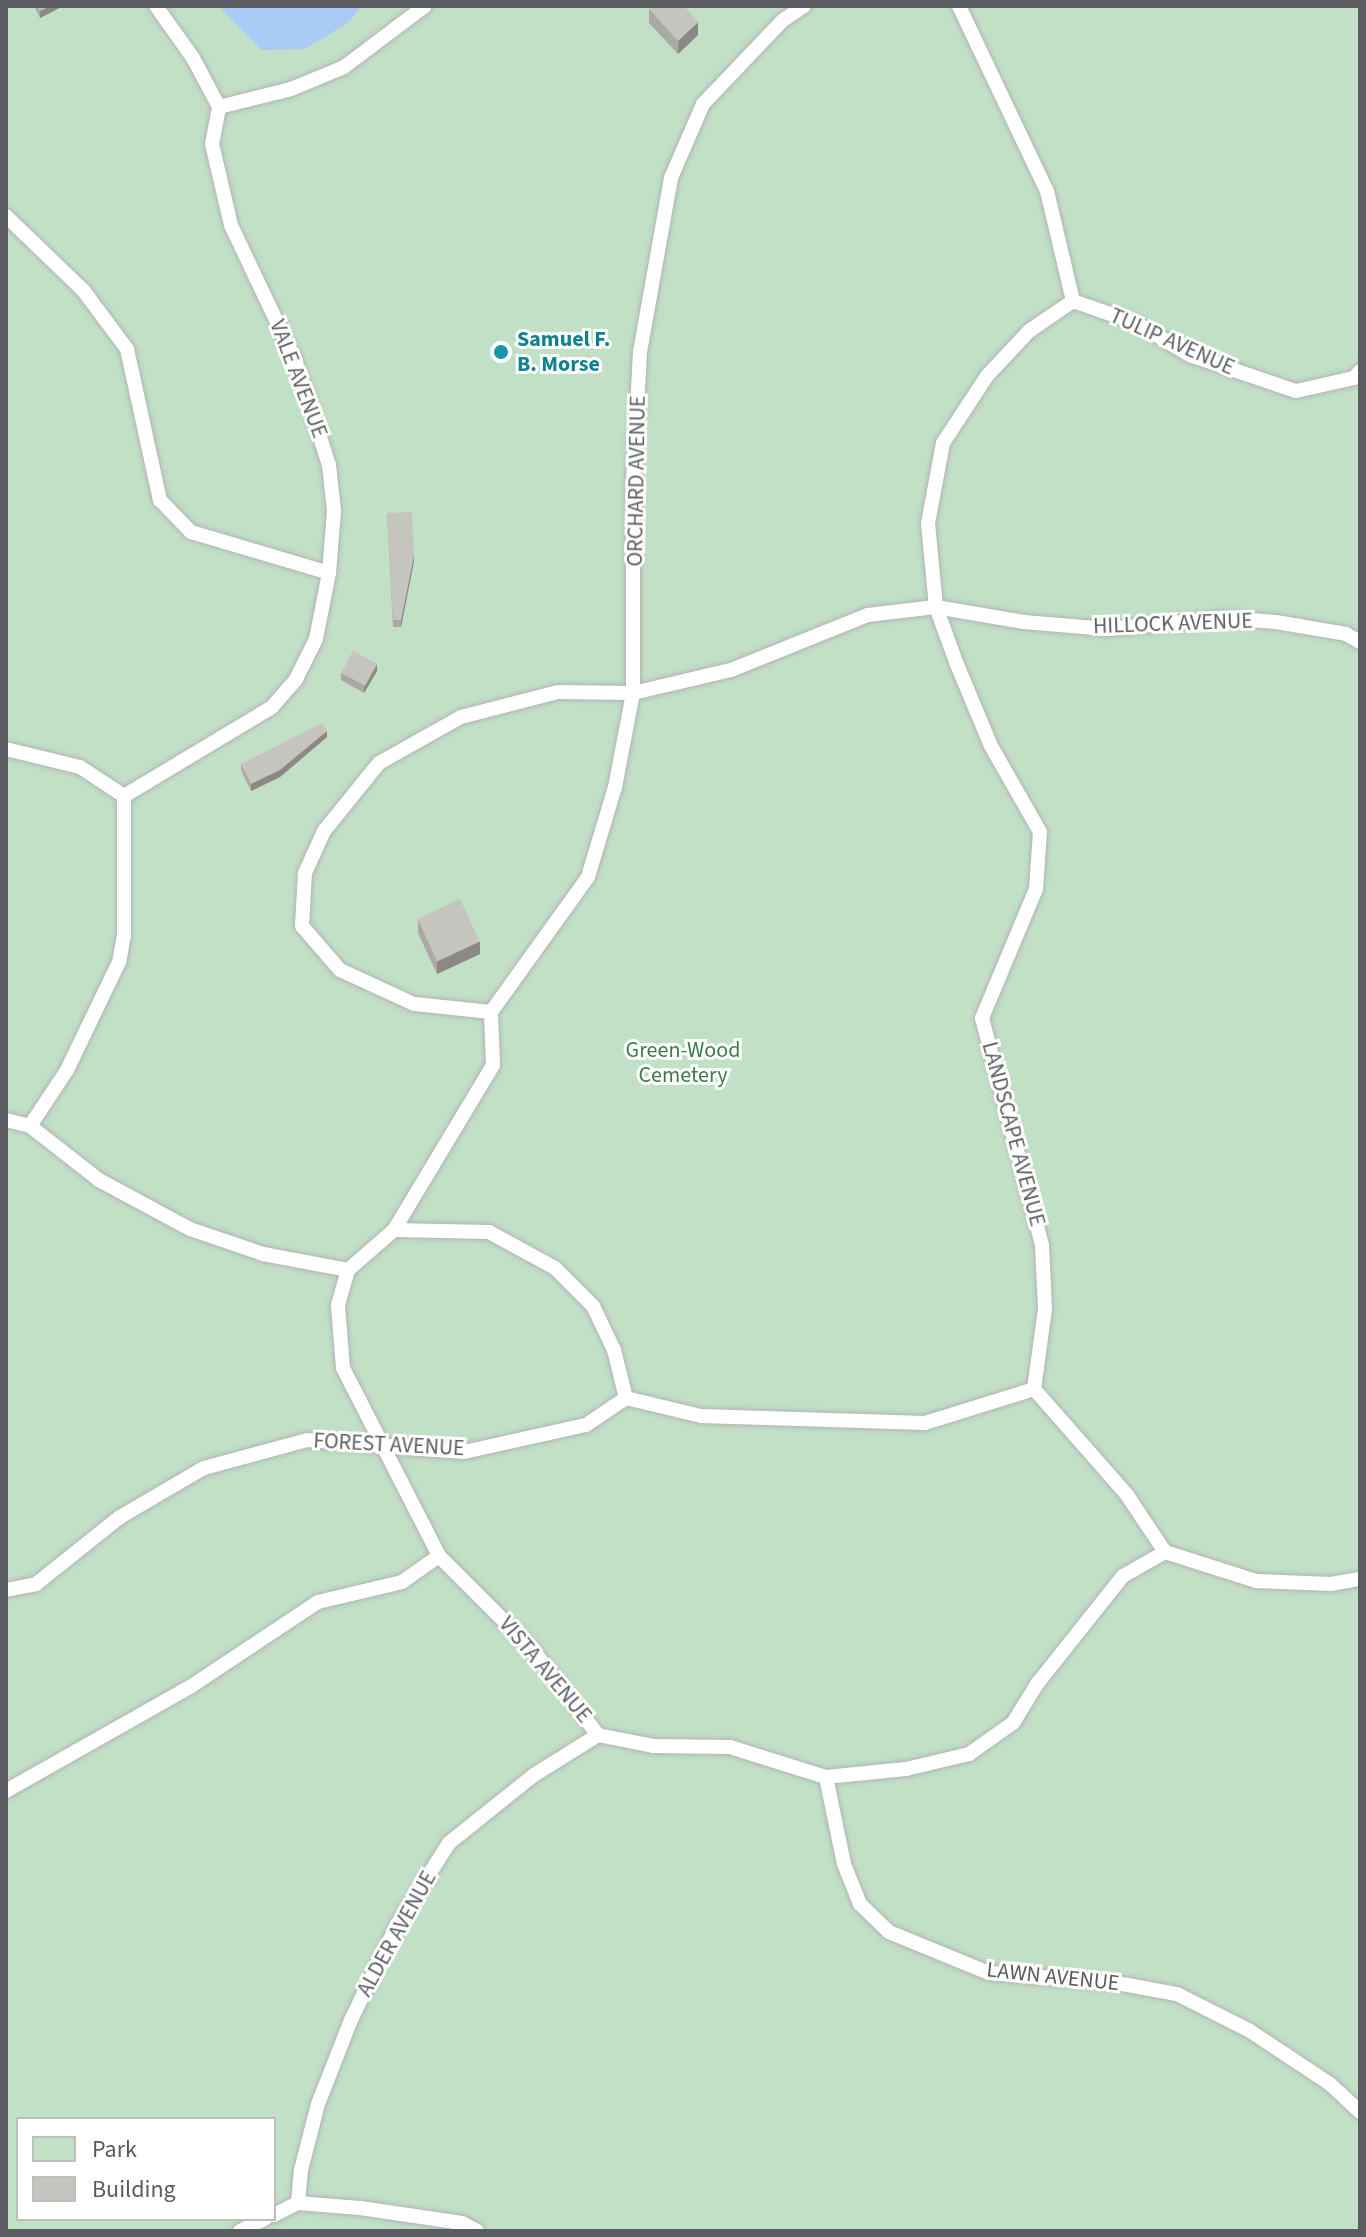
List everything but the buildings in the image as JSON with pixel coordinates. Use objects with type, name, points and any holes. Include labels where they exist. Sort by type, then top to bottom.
[{"type":"lane","points":[[156,6],[193,58],[219,107],[291,89],[344,67],[425,6]]},
{"type":"lane","name":"ORCHARD AVENUE","points":[[491,1012],[588,877],[615,787],[633,693],[633,481],[640,352],[671,178],[703,104],[783,20],[804,6]]},
{"type":"lane","points":[[959,6],[1047,191],[1073,301]]},
{"type":"lane","name":"VALE AVENUE","points":[[124,796],[272,707],[296,679],[316,639],[329,573],[334,511],[329,465],[295,360],[231,225],[212,144],[219,107]]},
{"type":"lane","points":[[6,216],[83,290],[127,349],[160,500],[191,532],[329,573]]},
{"type":"lane","name":"TULIP AVENUE","points":[[1073,301],[1136,323],[1190,355],[1296,391],[1354,378],[1360,371]]},
{"type":"lane","name":"LANDSCAPE AVENUE","points":[[1034,1389],[1045,1309],[1042,1245],[982,1018],[1036,889],[1040,832],[991,746],[936,607],[928,523],[943,443],[987,376],[1029,331],[1073,301]]},
{"type":"lane","points":[[382,1444],[343,1368],[338,1306],[348,1270],[394,1230],[493,1065],[491,1012],[414,1004],[340,970],[302,926],[305,873],[324,831],[379,763],[461,717],[558,692],[633,693],[731,670],[868,615],[936,607]]},
{"type":"lane","name":"HILLOCK AVENUE","points":[[936,607],[1024,622],[1107,629],[1224,618],[1276,622],[1346,634],[1360,642]]},
{"type":"lane","points":[[6,749],[80,767],[124,796],[126,893],[119,962],[67,1070],[30,1126]]},
{"type":"lane","points":[[6,1120],[30,1126],[99,1180],[190,1229],[263,1254],[348,1270]]},
{"type":"lane","points":[[394,1230],[489,1232],[555,1268],[593,1306],[614,1350],[626,1398],[701,1416],[925,1423],[1034,1389],[1127,1495],[1165,1552],[1256,1581],[1331,1584],[1360,1579]]},
{"type":"lane","name":"FOREST AVENUE","points":[[6,1590],[36,1584],[120,1517],[204,1468],[307,1440],[464,1452],[586,1425],[626,1398]]},
{"type":"lane","name":"VISTA AVENUE","points":[[382,1444],[439,1556],[533,1650],[598,1735],[653,1746],[730,1747],[826,1777],[906,1769],[969,1754],[1013,1723],[1037,1684],[1123,1576],[1165,1552]]},
{"type":"lane","points":[[6,1791],[190,1687],[318,1602],[402,1582],[439,1556]]},
{"type":"lane","name":"ALDER AVENUE","points":[[298,2203],[301,2170],[318,2104],[351,2020],[397,1925],[449,1843],[534,1775],[598,1735]]},
{"type":"lane","name":"LAWN AVENUE","points":[[826,1777],[844,1864],[860,1904],[889,1932],[989,1973],[1117,1983],[1177,1994],[1250,2031],[1330,2084],[1360,2112]]},
{"type":"lane","points":[[276,2214],[298,2203],[462,2223],[477,2231]]},
{"type":"lane","points":[[240,2231],[261,2221]]},
{"type":"green space","name":"Green-Wood Cemetery","points":[[6,6],[1360,6],[1360,2231],[6,2231]]},
{"type":"water","points":[[218,6],[362,6],[349,22],[305,49],[262,50]]},
{"type":"place","name":"Samuel F. B. Morse","points":[[501,352]]}]
